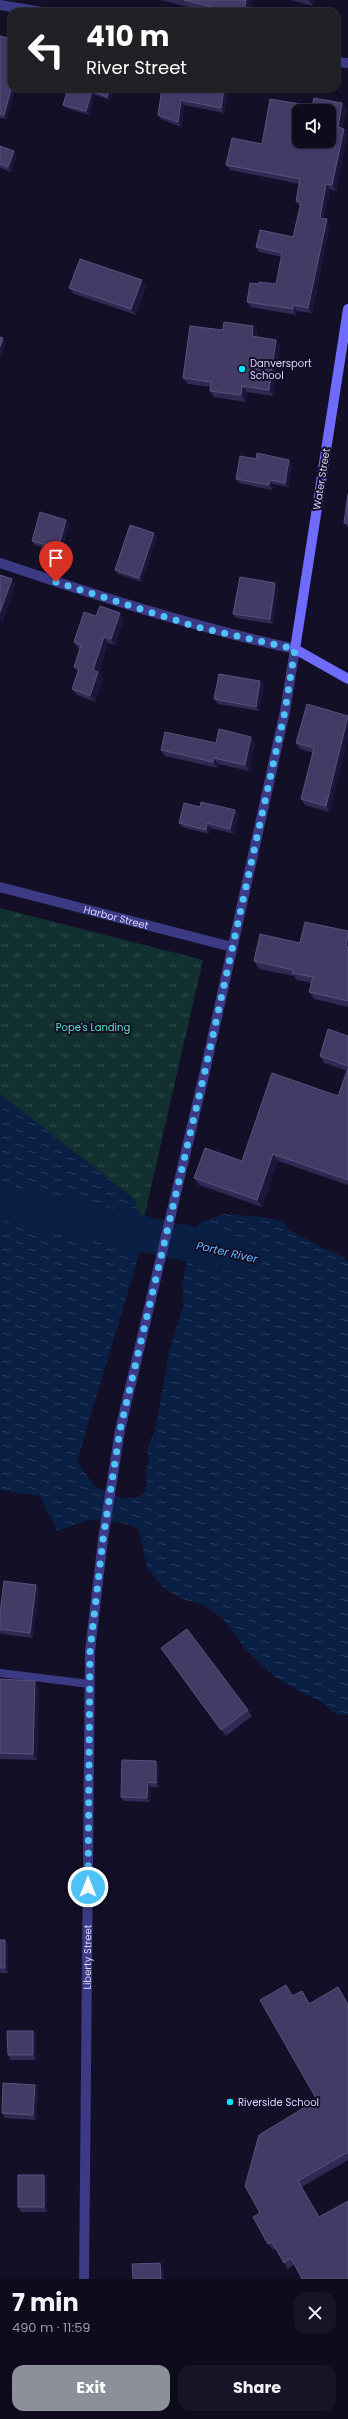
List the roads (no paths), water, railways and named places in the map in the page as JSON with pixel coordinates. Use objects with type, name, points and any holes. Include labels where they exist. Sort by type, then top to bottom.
[{"type":"main road","name":"Water Street","points":[[295,649],[348,309]]},
{"type":"main road","points":[[295,649],[348,680]]},
{"type":"street","points":[[0,5],[18,8]]},
{"type":"street","points":[[0,563],[166,618],[230,635],[295,649]]},
{"type":"street","name":"Liberty Street","points":[[84,2279],[90,1651],[103,1539],[120,1430],[179,1180],[285,711],[295,649]]},
{"type":"street","name":"Harbor Street","points":[[0,887],[232,947]]},
{"type":"lane","points":[[0,1673],[90,1684]]},
{"type":"water","points":[[0,1094],[133,1198],[146,1232],[77,1461],[95,1487],[123,1498],[135,1498],[144,1493],[148,1474],[144,1478],[149,1461],[147,1450],[154,1433],[167,1368],[166,1362],[183,1306],[182,1283],[195,1228],[200,1223],[223,1214],[258,1216],[282,1221],[288,1229],[319,1246],[344,1257],[348,1262],[348,1715],[336,1714],[320,1701],[302,1693],[274,1676],[248,1652],[222,1618],[203,1605],[180,1598],[164,1588],[147,1568],[139,1529],[117,1521],[111,1523],[91,1520],[84,1521],[57,1531],[40,1496],[0,1490]]},
{"type":"waterway","name":"Porter River","points":[[0,1202],[239,1255]]},
{"type":"place","name":"Danversport School","points":[[242,369]]},
{"type":"place","name":"Riverside School","points":[[230,2102]]},
{"type":"park label","name":"Pope's Landing","points":[[93,1027]]}]
